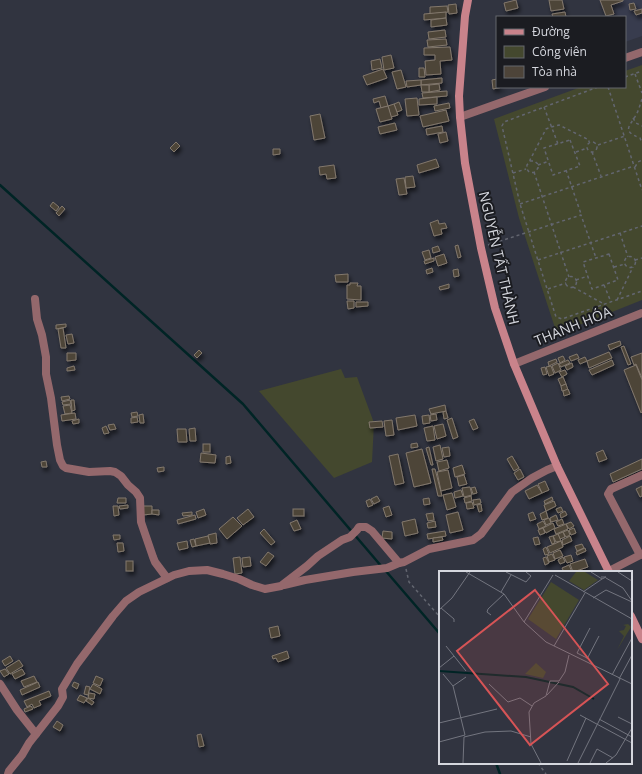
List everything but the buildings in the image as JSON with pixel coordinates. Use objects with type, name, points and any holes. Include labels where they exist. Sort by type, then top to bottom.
[{"type":"main road","name":"NGUYỄN TẤT THÀNH","points":[[468,0],[465,16],[459,96],[460,117],[465,163],[481,248],[495,308],[514,364],[557,466],[609,571]]},
{"type":"main road","points":[[632,618],[642,639]]},
{"type":"street","points":[[626,58],[642,52]]},
{"type":"street","points":[[460,117],[542,88]]},
{"type":"street","points":[[34,298],[37,319],[46,357],[46,374],[61,463],[66,468],[89,472],[110,471],[121,476],[138,495],[140,501],[142,528],[155,562],[167,578]]},
{"type":"street","name":"THANH HÓA","points":[[514,364],[642,313]]},
{"type":"street","points":[[8,774],[29,743],[64,697],[62,689],[77,664],[112,616],[126,601],[135,595],[167,578],[189,571],[207,570],[239,579],[265,589],[305,580],[353,572],[384,569],[401,563],[429,549],[473,540],[481,534],[512,492],[532,478],[557,466]]},
{"type":"street","points":[[611,571],[641,555],[608,494],[611,489],[642,475]]},
{"type":"street","points":[[281,586],[318,556],[342,540],[350,537],[359,527],[366,527],[372,531],[401,563]]},
{"type":"street","points":[[0,684],[17,710],[36,734]]},
{"type":"path","points":[[626,77],[642,71]]},
{"type":"path","points":[[635,74],[642,93]]},
{"type":"path","points":[[595,88],[504,122],[502,126],[520,204],[556,317],[562,319],[642,291]]},
{"type":"path","points":[[608,88],[642,190]]},
{"type":"path","points":[[642,99],[636,116],[629,125],[631,134],[640,138],[642,143]]},
{"type":"path","points":[[544,107],[558,144]]},
{"type":"path","points":[[633,118],[636,123],[642,126]]},
{"type":"path","points":[[527,169],[527,165],[546,129],[551,127],[559,125],[597,145],[625,136]]},
{"type":"path","points":[[570,140],[575,152],[580,166],[553,175],[544,148],[570,140]]},
{"type":"path","points":[[575,152],[587,148],[587,145],[590,142]]},
{"type":"path","points":[[592,152],[597,150],[597,145]]},
{"type":"path","points":[[587,148],[592,152],[601,176]]},
{"type":"path","points":[[520,204],[601,176],[634,167],[642,160]]},
{"type":"path","points":[[530,161],[534,161],[538,165]]},
{"type":"path","points":[[538,165],[549,162]]},
{"type":"path","points":[[527,169],[529,172],[534,172],[538,170],[538,165]]},
{"type":"path","points":[[513,173],[527,169]]},
{"type":"path","points":[[566,170],[596,258]]},
{"type":"path","points":[[534,172],[569,277],[566,283],[548,289]]},
{"type":"path","points":[[481,248],[581,215]]},
{"type":"path","points":[[538,260],[642,226]]},
{"type":"path","points":[[620,233],[628,257]]},
{"type":"path","points":[[609,254],[618,280],[592,289],[583,262],[596,258],[609,254]]},
{"type":"path","points":[[628,257],[635,260],[642,258]]},
{"type":"path","points":[[625,264],[625,260],[628,257]]},
{"type":"path","points":[[617,300],[635,263],[635,260]]},
{"type":"path","points":[[625,264],[628,267],[633,267]]},
{"type":"path","points":[[614,268],[625,264]]},
{"type":"path","points":[[576,280],[588,276]]},
{"type":"path","points":[[569,277],[573,277],[576,280]]},
{"type":"path","points":[[573,287],[576,285],[576,280]]},
{"type":"path","points":[[566,283],[568,286],[573,287],[604,304]]},
{"type":"path","points":[[604,285],[611,302]]},
{"type":"path","points":[[401,563],[409,582],[439,616]]},
{"type":"path","points":[[539,764],[546,774]]},
{"type":"shaded area","points":[[599,0],[642,0],[642,36],[626,42],[626,16],[606,16]]},
{"type":"green space","points":[[642,65],[642,300],[557,334],[519,218],[494,119],[578,88],[626,88],[626,71]]},
{"type":"green space","points":[[341,369],[345,378],[357,377],[374,423],[372,462],[334,478],[259,391]]},
{"type":"waterway","points":[[0,185],[243,404],[382,567]]},
{"type":"waterway","points":[[385,570],[439,633]]},
{"type":"waterway","points":[[496,764],[500,774]]}]
